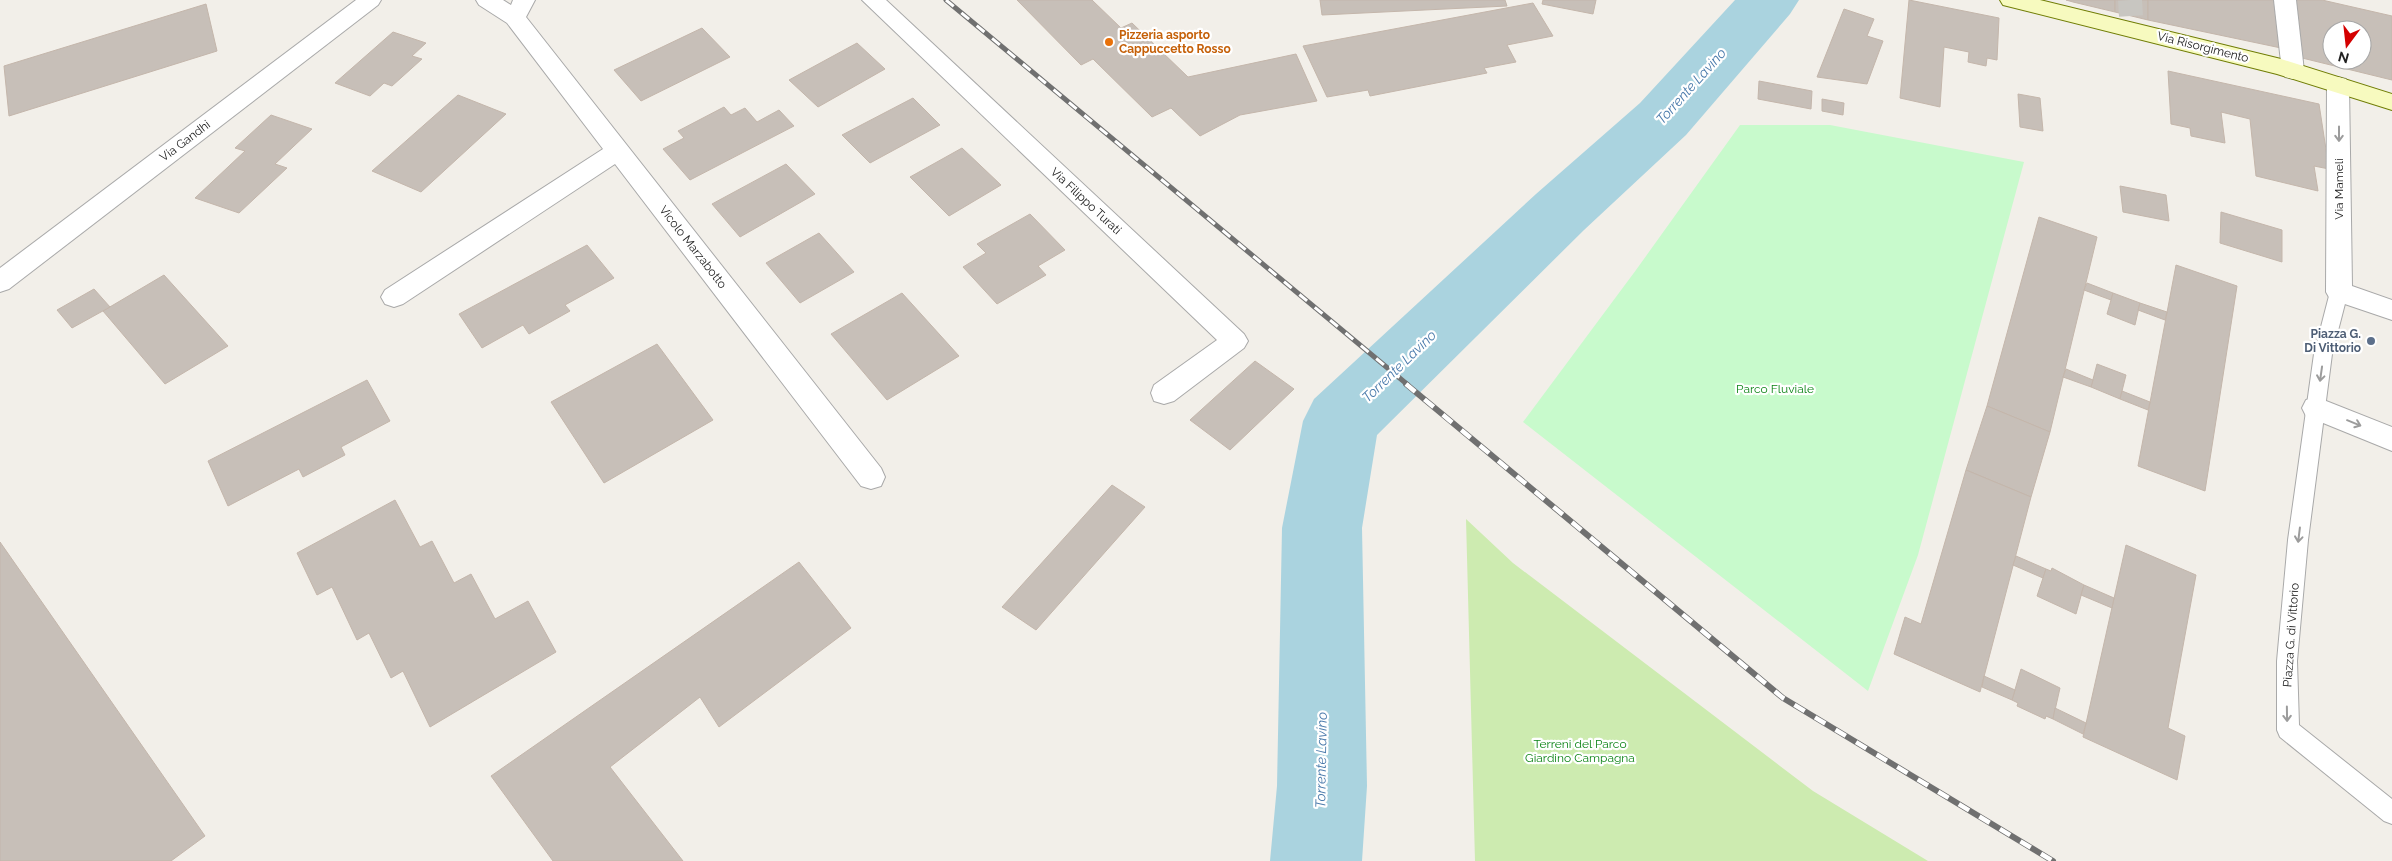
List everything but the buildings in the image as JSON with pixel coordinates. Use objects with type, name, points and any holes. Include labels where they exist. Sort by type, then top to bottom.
[{"type":"main road","name":"Via Risorgimento","points":[[2011,0],[2131,22],[2392,102]]},
{"type":"street","name":"Via Gandhi","points":[[0,282],[370,0]]},
{"type":"street","name":"Vicolo Marzabotto","points":[[487,0],[519,9],[618,151],[872,477]]},
{"type":"street","name":"Via Filippo Turati","points":[[873,0],[1236,342],[1164,393]]},
{"type":"street","points":[[2285,0],[2293,71]]},
{"type":"street","name":"Via Mameli","points":[[2338,85],[2339,292]]},
{"type":"street","points":[[394,298],[618,151]]},
{"type":"street","points":[[2339,292],[2392,310]]},
{"type":"street","points":[[2316,408],[2392,438]]},
{"type":"lane","name":"Piazza G. di Vittorio","points":[[2339,292],[2324,354],[2298,540],[2287,660],[2288,730],[2392,813]]},
{"type":"green space","name":"Parco Fluviale","points":[[1740,125],[1830,125],[2024,162],[1918,555],[1868,691],[1523,422],[1636,270]]},
{"type":"green space","name":"Terreni del Parco Giardino Campagna","points":[[1466,519],[1513,563],[1813,791],[1928,861],[1475,861]]},
{"type":"waterway","name":"Torrente Lavino","points":[[1316,861],[1322,786],[1322,528],[1341,421],[1560,212],[1663,119],[1769,0]]},
{"type":"tunnel","points":[[2130,0],[2131,16]]},
{"type":"railway","points":[[946,0],[1408,385]]},
{"type":"railway","points":[[1406,384],[1783,698],[2053,861]]},
{"type":"place","name":"Pizzeria asporto Cappuccetto Rosso","points":[[1109,42]]},
{"type":"place","name":"Piazza G. Di Vittorio","points":[[2371,341]]}]
